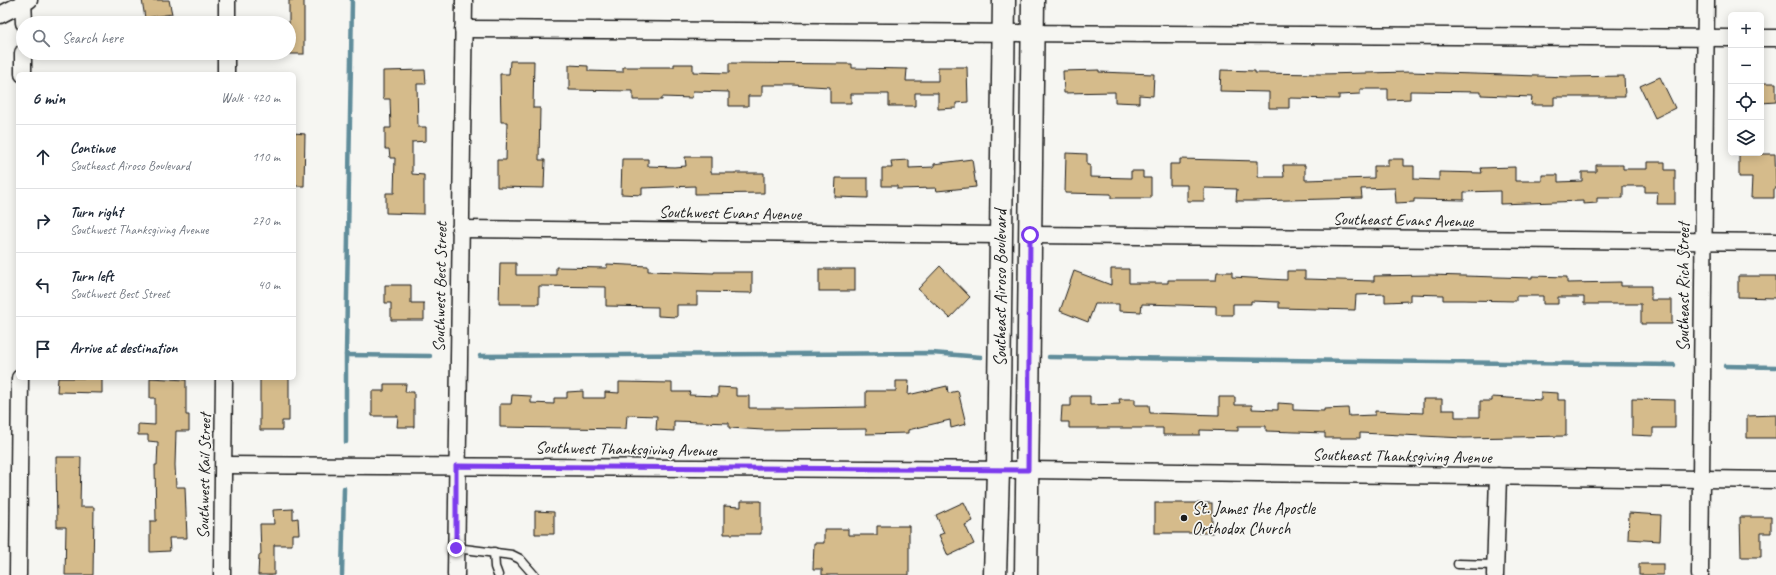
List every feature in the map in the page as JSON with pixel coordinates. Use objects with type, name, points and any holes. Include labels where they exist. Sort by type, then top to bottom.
[{"type":"main road","name":"Southeast Airoso Boulevard","points":[[995,575],[998,471],[1004,0]]},
{"type":"main road","name":"Southeast Airoso Boulevard","points":[[1026,575],[1033,0]]},
{"type":"street","points":[[227,0],[227,16]]},
{"type":"street","name":"Southwest Best Street","points":[[456,575],[456,466],[464,0]]},
{"type":"street","name":"Southeast Rich Street","points":[[1700,575],[1702,480],[1702,242],[1706,0]]},
{"type":"street","points":[[0,15],[25,1]]},
{"type":"street","points":[[24,16],[25,1]]},
{"type":"street","points":[[464,29],[1728,38]]},
{"type":"street","points":[[1764,38],[1776,38]]},
{"type":"street","points":[[23,60],[23,72]]},
{"type":"street","points":[[226,60],[226,72]]},
{"type":"street","name":"Southwest Evans Avenue","points":[[460,229],[1000,235]]},
{"type":"street","name":"Southeast Evans Avenue","points":[[1030,235],[1776,242]]},
{"type":"street","points":[[18,575],[20,380]]},
{"type":"street","name":"Southwest Kail Street","points":[[222,575],[224,380]]},
{"type":"street","name":"Southwest Thanksgiving Avenue","points":[[224,465],[1028,470]]},
{"type":"street","name":"Southeast Thanksgiving Avenue","points":[[1028,470],[1776,480]]},
{"type":"street","points":[[1496,570],[1498,476]]},
{"type":"lane","points":[[456,548],[512,555],[520,559],[534,575]]},
{"type":"lane","points":[[494,552],[495,567],[498,575]]},
{"type":"lane","points":[[1458,564],[1496,570]]},
{"type":"building","points":[[142,0],[169,0],[172,14],[145,16]]},
{"type":"building","points":[[289,0],[304,0],[304,54],[296,54],[296,16],[289,16]]},
{"type":"building","points":[[510,61],[534,61],[533,108],[540,108],[539,160],[545,160],[544,188],[497,187],[497,160],[506,160],[507,122],[501,122],[500,74],[509,74]]},
{"type":"building","points":[[729,63],[852,64],[852,68],[907,69],[906,81],[938,81],[938,67],[967,67],[968,102],[956,103],[956,108],[938,109],[938,93],[915,93],[915,106],[889,106],[889,94],[851,94],[851,103],[830,103],[830,87],[793,85],[762,85],[762,96],[748,96],[748,106],[729,106],[729,92],[693,91],[692,98],[662,97],[662,100],[633,100],[633,91],[569,90],[569,65],[588,66],[588,71],[623,72],[623,67],[674,67],[674,64],[693,64],[693,72],[729,73]]},
{"type":"building","points":[[425,70],[426,84],[417,84],[418,127],[426,127],[426,141],[412,142],[412,174],[424,175],[424,214],[386,213],[386,193],[394,193],[395,158],[390,158],[389,149],[385,149],[385,128],[391,128],[390,99],[383,99],[383,71]]},
{"type":"building","points":[[1099,70],[1099,72],[1154,74],[1153,96],[1139,95],[1139,103],[1115,102],[1115,92],[1064,93],[1063,71]]},
{"type":"building","points":[[1221,70],[1255,71],[1255,73],[1322,74],[1410,72],[1570,77],[1624,76],[1625,97],[1554,97],[1554,105],[1531,105],[1532,97],[1481,95],[1481,92],[1410,91],[1410,99],[1388,100],[1388,89],[1360,89],[1360,94],[1339,95],[1339,99],[1289,98],[1289,108],[1269,108],[1269,92],[1220,91]]},
{"type":"building","points":[[1660,77],[1675,108],[1655,118],[1640,86]]},
{"type":"building","points":[[1764,83],[1776,83],[1776,102],[1764,103]]},
{"type":"building","points":[[296,133],[305,134],[304,186],[296,186]]},
{"type":"building","points":[[1066,153],[1087,154],[1087,165],[1090,165],[1090,177],[1131,178],[1131,171],[1143,171],[1143,178],[1151,178],[1151,198],[1111,198],[1111,194],[1065,193]]},
{"type":"building","points":[[1764,154],[1775,154],[1776,189],[1774,189],[1774,198],[1751,198],[1752,177],[1739,177],[1739,156],[1764,156]]},
{"type":"building","points":[[685,157],[711,157],[711,173],[764,173],[764,193],[695,194],[695,186],[642,188],[642,195],[621,194],[622,159],[648,159],[648,166],[674,167],[686,166]]},
{"type":"building","points":[[972,159],[976,187],[937,191],[936,188],[897,189],[897,186],[882,186],[882,168],[892,168],[891,161],[909,160],[909,168],[934,167],[934,164]]},
{"type":"building","points":[[1180,159],[1258,161],[1258,177],[1284,177],[1283,165],[1305,165],[1305,180],[1374,178],[1374,166],[1388,166],[1388,159],[1403,159],[1403,166],[1414,166],[1414,179],[1439,180],[1439,172],[1482,173],[1481,168],[1515,167],[1515,181],[1542,181],[1542,175],[1558,175],[1558,182],[1582,181],[1582,172],[1596,172],[1596,165],[1623,165],[1623,169],[1647,169],[1647,162],[1665,162],[1665,170],[1675,170],[1675,204],[1657,204],[1658,192],[1645,192],[1645,186],[1623,186],[1623,198],[1597,198],[1597,203],[1583,204],[1583,201],[1500,204],[1500,191],[1464,192],[1464,200],[1414,199],[1414,202],[1396,203],[1395,188],[1361,189],[1362,198],[1236,201],[1237,189],[1204,188],[1204,201],[1187,201],[1187,185],[1170,185],[1170,164],[1180,164]]},
{"type":"building","points":[[836,178],[868,178],[868,198],[835,197]]},
{"type":"building","points":[[500,263],[516,263],[516,275],[556,275],[556,267],[607,268],[607,264],[648,266],[648,271],[714,273],[752,272],[752,293],[697,292],[697,305],[677,305],[677,317],[658,316],[658,307],[606,306],[606,287],[539,286],[539,304],[499,304]]},
{"type":"building","points":[[940,266],[970,297],[950,318],[918,289]]},
{"type":"building","points":[[819,269],[855,269],[855,291],[819,291]]},
{"type":"building","points":[[1111,269],[1129,269],[1129,283],[1168,283],[1168,280],[1216,280],[1217,272],[1232,272],[1232,277],[1287,280],[1287,271],[1305,271],[1305,279],[1374,281],[1374,276],[1430,275],[1532,278],[1532,276],[1567,277],[1567,283],[1621,282],[1621,286],[1651,286],[1651,300],[1672,300],[1672,324],[1641,324],[1641,304],[1584,304],[1584,297],[1558,297],[1558,304],[1543,304],[1543,296],[1516,296],[1516,301],[1443,300],[1443,295],[1410,294],[1410,301],[1385,302],[1385,294],[1356,295],[1355,310],[1279,308],[1279,302],[1251,301],[1251,304],[1233,304],[1233,315],[1216,315],[1216,306],[1142,304],[1141,312],[1119,311],[1119,304],[1095,304],[1088,322],[1060,311],[1074,271],[1111,285]]},
{"type":"building","points":[[1738,276],[1776,276],[1776,298],[1738,297]]},
{"type":"building","points":[[385,285],[411,285],[411,303],[424,303],[424,320],[391,320],[391,303],[385,303]]},
{"type":"building","points":[[58,380],[102,380],[102,393],[57,392]]},
{"type":"building","points":[[150,380],[186,380],[186,415],[189,415],[189,431],[176,431],[175,465],[176,487],[185,487],[187,538],[169,538],[170,551],[150,552],[150,521],[156,521],[155,465],[157,465],[158,442],[148,441],[148,435],[138,435],[138,424],[155,425],[155,398],[150,398]]},
{"type":"building","points":[[260,380],[289,380],[289,421],[282,421],[282,430],[260,430]]},
{"type":"building","points":[[896,381],[909,381],[908,395],[947,386],[948,393],[958,391],[966,424],[951,428],[950,420],[908,430],[908,433],[866,434],[866,429],[763,430],[729,428],[729,423],[674,421],[674,431],[656,430],[657,416],[627,415],[626,429],[500,427],[500,404],[511,404],[512,395],[531,396],[531,403],[554,404],[554,398],[567,398],[567,392],[583,391],[583,398],[605,398],[605,392],[619,393],[619,382],[672,383],[672,392],[690,392],[689,395],[718,396],[718,387],[736,388],[736,396],[749,396],[749,408],[802,408],[866,407],[866,391],[896,391]]},
{"type":"building","points":[[384,384],[406,384],[405,392],[414,392],[414,427],[397,427],[398,416],[372,416],[372,391],[384,391]]},
{"type":"building","points":[[1541,392],[1558,393],[1558,400],[1566,400],[1566,436],[1464,438],[1360,433],[1360,438],[1325,438],[1325,433],[1266,431],[1266,426],[1238,426],[1238,431],[1200,430],[1200,435],[1163,435],[1163,428],[1069,428],[1069,422],[1061,422],[1062,406],[1071,406],[1071,396],[1090,396],[1090,405],[1120,404],[1119,399],[1135,399],[1135,405],[1149,405],[1150,413],[1219,415],[1219,397],[1235,397],[1235,405],[1252,405],[1252,409],[1278,410],[1278,403],[1293,404],[1293,410],[1324,411],[1324,409],[1348,408],[1349,416],[1375,415],[1375,411],[1423,413],[1423,399],[1442,399],[1442,410],[1455,410],[1455,417],[1480,417],[1480,401],[1492,401],[1492,397],[1541,400]]},
{"type":"building","points":[[1632,399],[1675,400],[1675,428],[1653,428],[1653,436],[1632,435]]},
{"type":"building","points":[[1776,415],[1776,438],[1747,438],[1747,416]]},
{"type":"building","points":[[56,457],[81,457],[80,507],[94,507],[93,575],[65,575],[66,527],[57,527]]},
{"type":"building","points":[[741,501],[761,501],[761,534],[724,534],[724,506],[741,507]]},
{"type":"building","points":[[964,502],[973,521],[965,525],[974,544],[948,556],[939,535],[944,533],[936,515]]},
{"type":"building","name":"St. James the Apostle Orthodox Church","points":[[1155,503],[1212,503],[1212,533],[1155,533]]},
{"type":"building","points":[[293,509],[293,519],[298,518],[299,534],[292,534],[292,545],[274,545],[274,575],[258,575],[259,555],[261,555],[260,524],[274,524],[273,510]]},
{"type":"building","points":[[535,511],[554,512],[554,534],[535,534]]},
{"type":"building","points":[[1629,513],[1661,515],[1660,541],[1628,539]]},
{"type":"building","points":[[1740,517],[1771,517],[1771,533],[1761,533],[1761,557],[1741,557]]},
{"type":"building","points":[[877,526],[909,526],[909,575],[822,575],[822,569],[813,569],[814,543],[824,543],[824,529],[848,529],[848,535],[877,535]]},
{"type":"building","points":[[1639,564],[1663,564],[1663,575],[1639,575]]},
{"type":"waterway","points":[[346,442],[352,0]]},
{"type":"waterway","points":[[480,356],[932,353],[981,357]]},
{"type":"waterway","points":[[346,355],[430,356]]},
{"type":"waterway","points":[[1049,357],[1674,365]]},
{"type":"waterway","points":[[1725,366],[1776,367]]},
{"type":"waterway","points":[[342,575],[344,488]]},
{"type":"place","name":"St. James the Apostle Orthodox Church","points":[[1184,518]]},
{"type":"route","points":[[456,548],[456,466],[998,471],[1028,470],[1030,235]]}]
